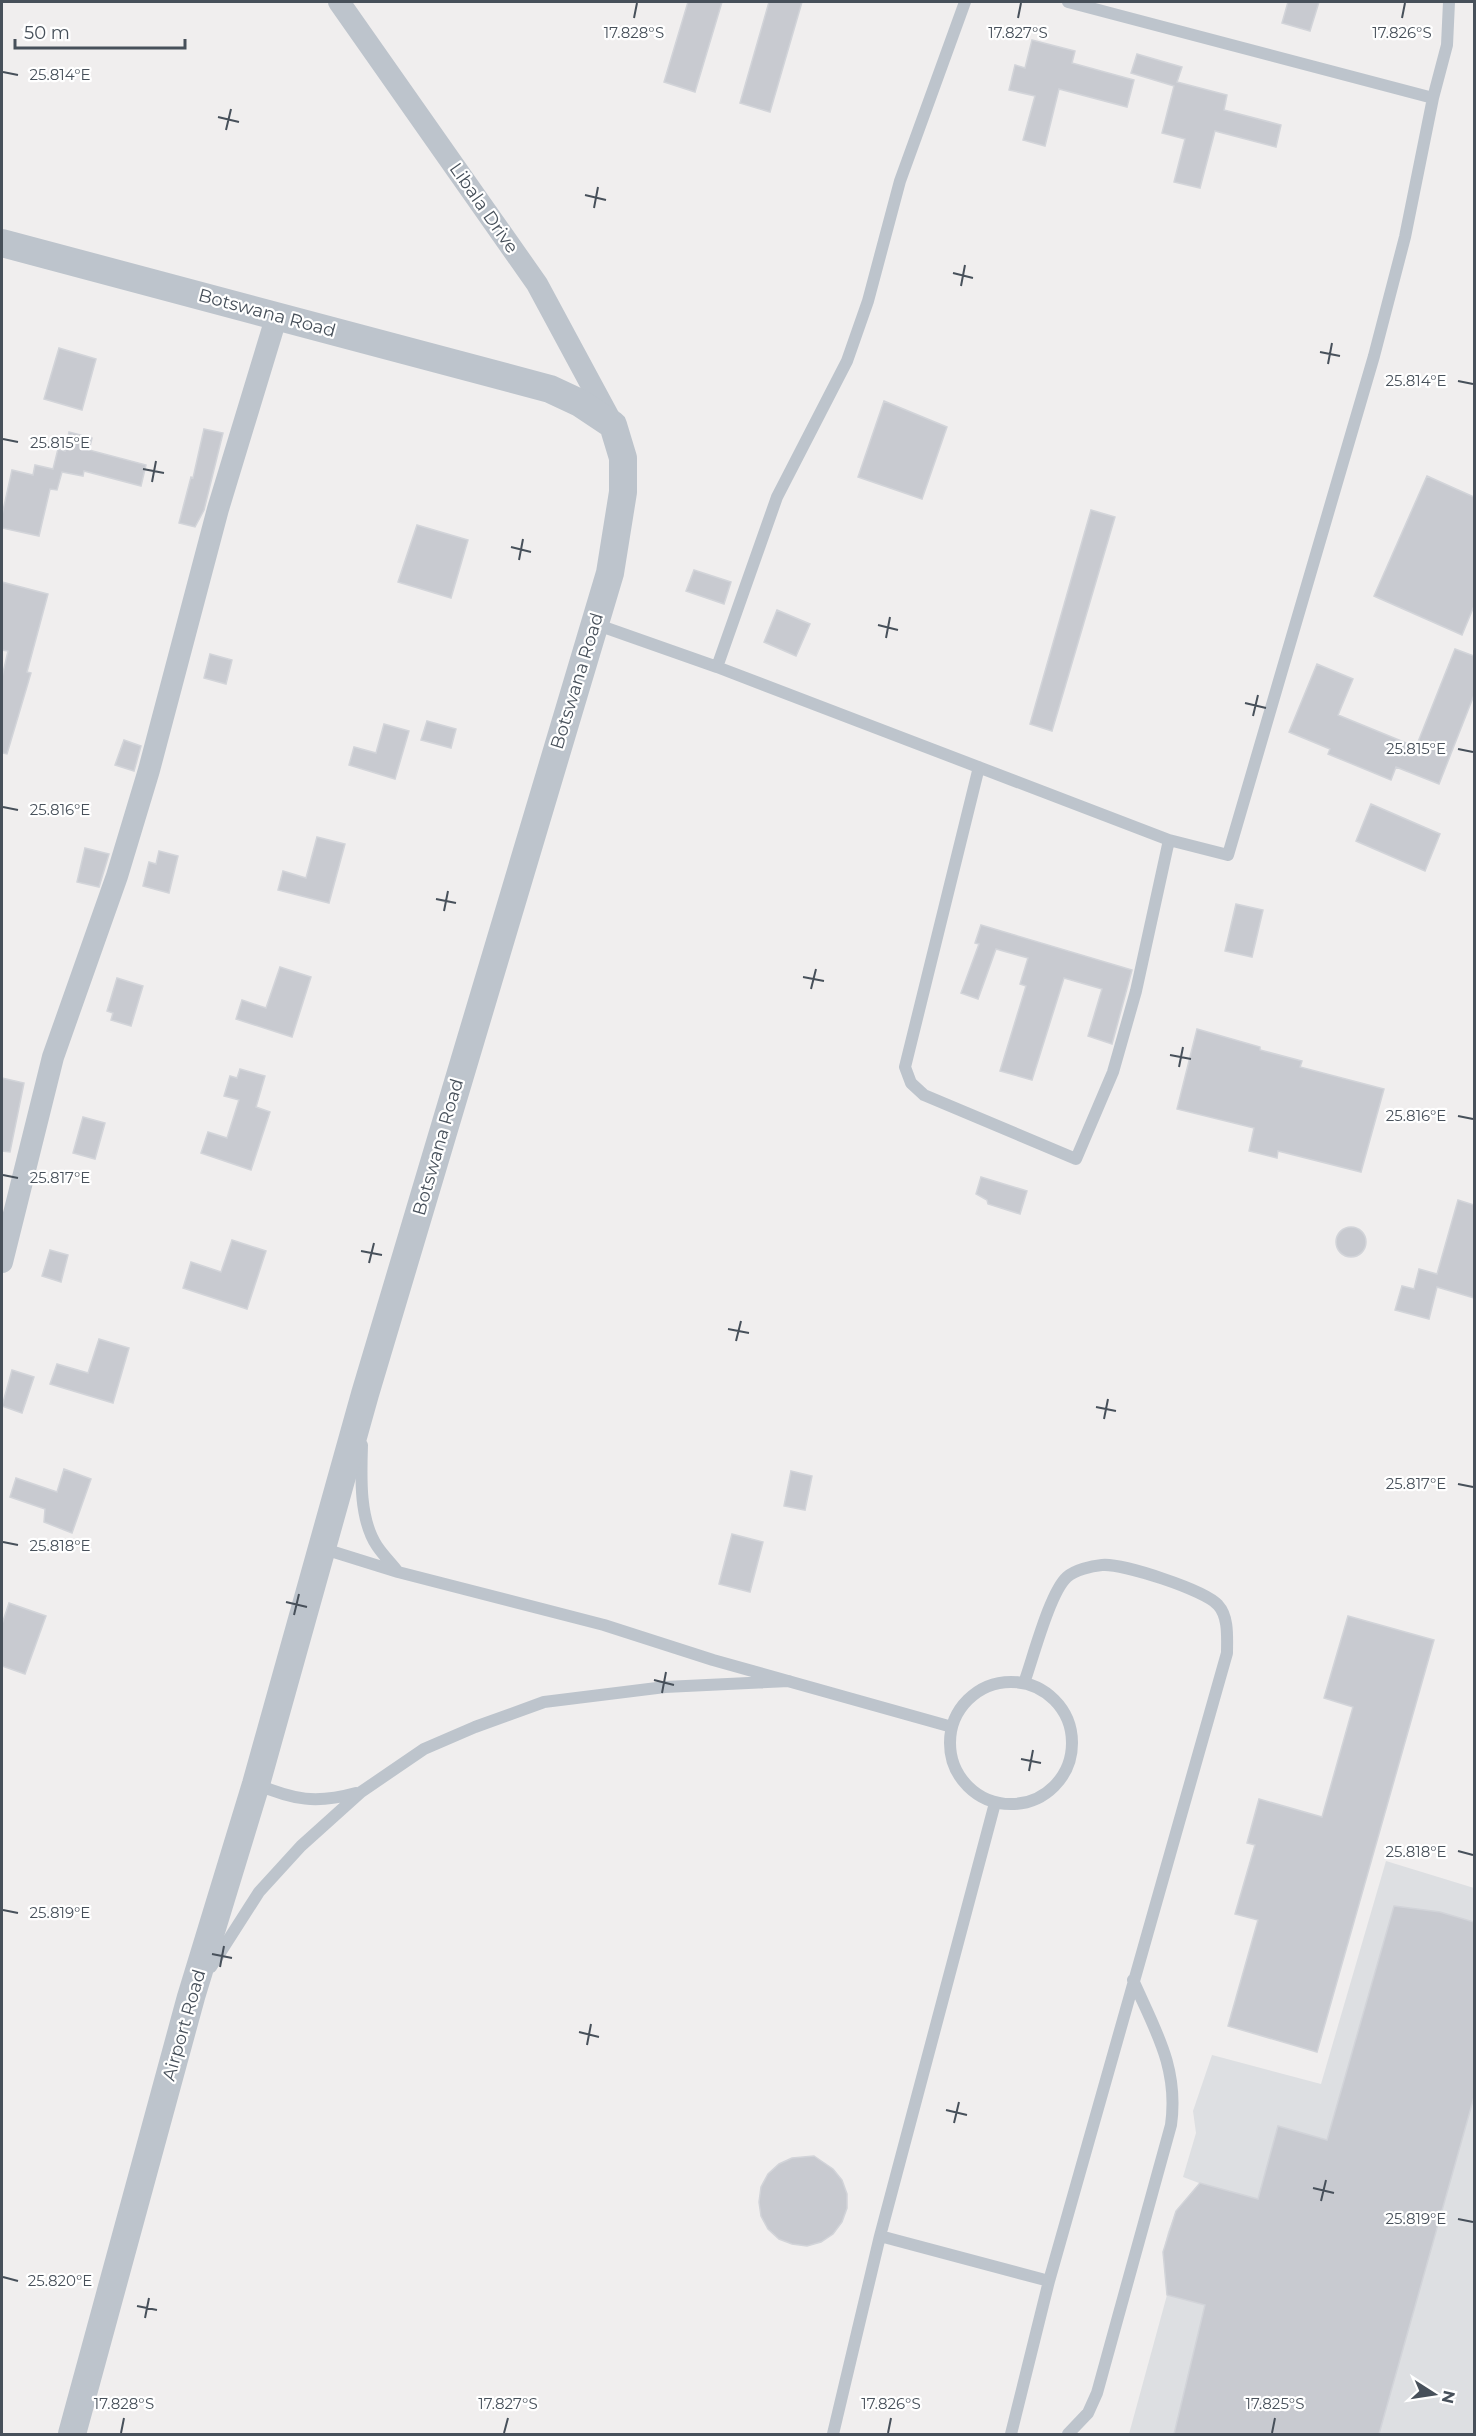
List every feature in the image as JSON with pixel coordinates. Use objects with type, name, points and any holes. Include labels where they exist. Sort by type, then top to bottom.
[{"type":"street","name":"Libala Drive","points":[[339,2],[537,284],[614,425]]},
{"type":"street","name":"Botswana Road","points":[[2,243],[550,389],[580,403],[614,425],[623,458],[623,492],[610,573],[320,1548]]},
{"type":"street","points":[[2,1262],[12,1230],[52,1058],[117,876],[149,770],[218,508],[277,315]]},
{"type":"street","name":"Airport Road","points":[[72,2434],[191,1996],[256,1784],[320,1548]]},
{"type":"lane","points":[[717,667],[777,497],[847,361],[868,301],[900,181],[966,2]]},
{"type":"lane","points":[[1068,2],[1433,98]]},
{"type":"lane","points":[[593,624],[717,667],[1169,840],[1228,855],[1374,356],[1404,237],[1433,98],[1447,45],[1449,2]]},
{"type":"lane","points":[[979,767],[905,1066],[912,1083],[924,1095],[1076,1159],[1113,1072],[1136,991],[1169,840]]},
{"type":"lane","points":[[364,1394],[362,1495],[376,1545],[398,1572]]},
{"type":"lane","points":[[320,1548],[398,1572],[604,1625],[951,1727]]},
{"type":"lane","points":[[1011,2434],[1049,2281],[1227,1653],[1225,1620],[1220,1606],[1208,1596],[1175,1583],[1103,1565],[1083,1569],[1068,1576],[1057,1589],[1024,1683]]},
{"type":"lane","points":[[191,1996],[260,1892],[302,1846],[361,1792],[424,1749],[475,1727],[544,1702],[665,1687],[789,1681]]},
{"type":"lane","points":[[1001,1683],[1024,1683],[1044,1691],[1060,1706],[1070,1725],[1073,1747],[1068,1768],[1056,1786],[1038,1800],[1017,1805],[995,1803],[977,1796],[963,1783],[953,1766],[949,1747],[951,1727],[957,1713],[979,1690],[1001,1683]]},
{"type":"lane","points":[[256,1784],[288,1798],[308,1800],[332,1800],[361,1792]]},
{"type":"lane","points":[[833,2434],[880,2236],[995,1803]]},
{"type":"lane","points":[[1068,2434],[1088,2413],[1097,2393],[1171,2125],[1175,2098],[1170,2067],[1133,1980]]},
{"type":"lane","points":[[880,2236],[1049,2281]]},
{"type":"shaded area","points":[[1386,1861],[1474,1888],[1474,2434],[1129,2434],[1167,2295],[1163,2252],[1168,2232],[1176,2211],[1199,2183],[1183,2177],[1196,2133],[1193,2111],[1212,2055],[1321,2084]]},
{"type":"building","points":[[688,2],[722,2],[695,92],[664,82]]},
{"type":"building","points":[[769,2],[802,2],[770,112],[740,103]]},
{"type":"building","points":[[1288,2],[1319,2],[1310,31],[1282,23]]},
{"type":"building","points":[[1032,40],[1075,51],[1072,63],[1134,80],[1127,107],[1059,89],[1045,146],[1023,140],[1035,96],[1009,90],[1015,65],[1025,68]]},
{"type":"building","points":[[1137,54],[1182,67],[1177,82],[1227,95],[1224,110],[1281,125],[1276,147],[1215,131],[1200,188],[1174,182],[1185,139],[1162,133],[1174,86],[1131,73]]},
{"type":"building","points":[[59,348],[96,359],[82,410],[44,399]]},
{"type":"building","points":[[884,401],[947,427],[922,499],[858,477]]},
{"type":"building","points":[[204,429],[223,433],[204,510],[195,527],[179,523],[191,477],[193,478]]},
{"type":"building","points":[[69,432],[92,438],[89,450],[146,465],[141,486],[84,471],[83,476],[62,472],[57,490],[50,489],[39,536],[2,528],[2,515],[12,470],[33,475],[35,465],[53,469],[58,449],[65,451]]},
{"type":"building","points":[[1427,476],[1474,497],[1474,606],[1462,635],[1374,596]]},
{"type":"building","points":[[1091,510],[1115,517],[1052,731],[1030,724]]},
{"type":"building","points":[[417,525],[468,540],[451,598],[398,582]]},
{"type":"building","points":[[694,570],[731,582],[724,604],[686,591]]},
{"type":"building","points":[[2,582],[48,594],[27,672],[31,673],[7,754],[2,753],[2,677],[8,651],[2,650]]},
{"type":"building","points":[[777,610],[810,624],[796,656],[764,642]]},
{"type":"building","points":[[1455,649],[1474,656],[1474,695],[1439,784],[1396,767],[1391,780],[1328,754],[1330,749],[1289,732],[1317,664],[1353,679],[1338,715],[1416,747]]},
{"type":"building","points":[[210,654],[232,660],[226,684],[204,678]]},
{"type":"building","points":[[427,721],[456,729],[451,748],[421,740]]},
{"type":"building","points":[[384,724],[409,731],[395,779],[349,765],[354,747],[376,753]]},
{"type":"building","points":[[124,740],[141,746],[134,771],[115,765]]},
{"type":"building","points":[[1371,804],[1440,834],[1425,871],[1356,841]]},
{"type":"building","points":[[317,837],[345,844],[329,903],[278,890],[283,871],[306,878]]},
{"type":"building","points":[[85,848],[109,854],[99,887],[77,882]]},
{"type":"building","points":[[159,851],[178,856],[169,893],[143,886],[149,862],[156,864]]},
{"type":"building","points":[[1236,904],[1263,910],[1252,957],[1225,951]]},
{"type":"building","points":[[981,925],[1132,970],[1112,1044],[1088,1036],[1102,989],[1064,978],[1032,1080],[1000,1071],[1026,986],[1020,984],[1028,958],[996,949],[978,999],[961,993],[979,944],[975,943]]},
{"type":"building","points":[[280,967],[311,977],[292,1037],[236,1019],[242,1000],[266,1008]]},
{"type":"building","points":[[117,978],[143,986],[131,1026],[111,1020],[113,1013],[107,1011]]},
{"type":"building","points":[[1197,1029],[1302,1061],[1300,1067],[1384,1089],[1361,1172],[1278,1151],[1277,1158],[1249,1151],[1254,1128],[1177,1109]]},
{"type":"building","points":[[240,1069],[265,1076],[256,1107],[270,1112],[251,1170],[201,1153],[208,1132],[227,1138],[239,1100],[224,1096],[230,1076],[237,1078]]},
{"type":"building","points":[[2,1078],[24,1083],[10,1152],[2,1151]]},
{"type":"building","points":[[83,1117],[105,1123],[95,1159],[73,1153]]},
{"type":"building","points":[[981,1177],[1027,1191],[1020,1214],[988,1204],[987,1200],[976,1194]]},
{"type":"building","points":[[1458,1200],[1474,1205],[1474,1298],[1437,1287],[1429,1319],[1395,1310],[1402,1286],[1414,1289],[1419,1269],[1437,1274]]},
{"type":"building","points":[[1351,1227],[1362,1231],[1366,1242],[1362,1253],[1351,1257],[1340,1253],[1336,1242],[1340,1231]]},
{"type":"building","points":[[232,1240],[266,1251],[247,1309],[183,1288],[191,1262],[221,1272]]},
{"type":"building","points":[[50,1250],[68,1255],[61,1282],[42,1276]]},
{"type":"building","points":[[99,1339],[129,1348],[113,1403],[50,1384],[57,1364],[88,1373]]},
{"type":"building","points":[[12,1370],[34,1377],[22,1413],[2,1406]]},
{"type":"building","points":[[64,1469],[91,1479],[72,1533],[44,1522],[45,1509],[10,1497],[16,1478],[57,1492]]},
{"type":"building","points":[[791,1471],[812,1476],[805,1510],[784,1506]]},
{"type":"building","points":[[732,1534],[763,1542],[750,1592],[719,1584]]},
{"type":"building","points":[[9,1603],[46,1616],[25,1674],[2,1666],[2,1624]]},
{"type":"building","points":[[1348,1616],[1434,1640],[1317,2052],[1228,2026],[1258,1920],[1235,1914],[1255,1845],[1247,1843],[1259,1799],[1322,1817],[1353,1707],[1324,1698]]},
{"type":"building","points":[[1394,1906],[1440,1912],[1474,1922],[1474,2097],[1379,2434],[1174,2434],[1205,2305],[1167,2295],[1163,2252],[1176,2211],[1200,2183],[1258,2199],[1278,2126],[1327,2140]]},
{"type":"building","points":[[814,2156],[833,2169],[842,2180],[847,2194],[847,2208],[842,2222],[833,2234],[821,2242],[807,2246],[792,2244],[779,2239],[768,2229],[761,2216],[759,2202],[761,2187],[768,2174],[779,2164],[792,2158]]}]
